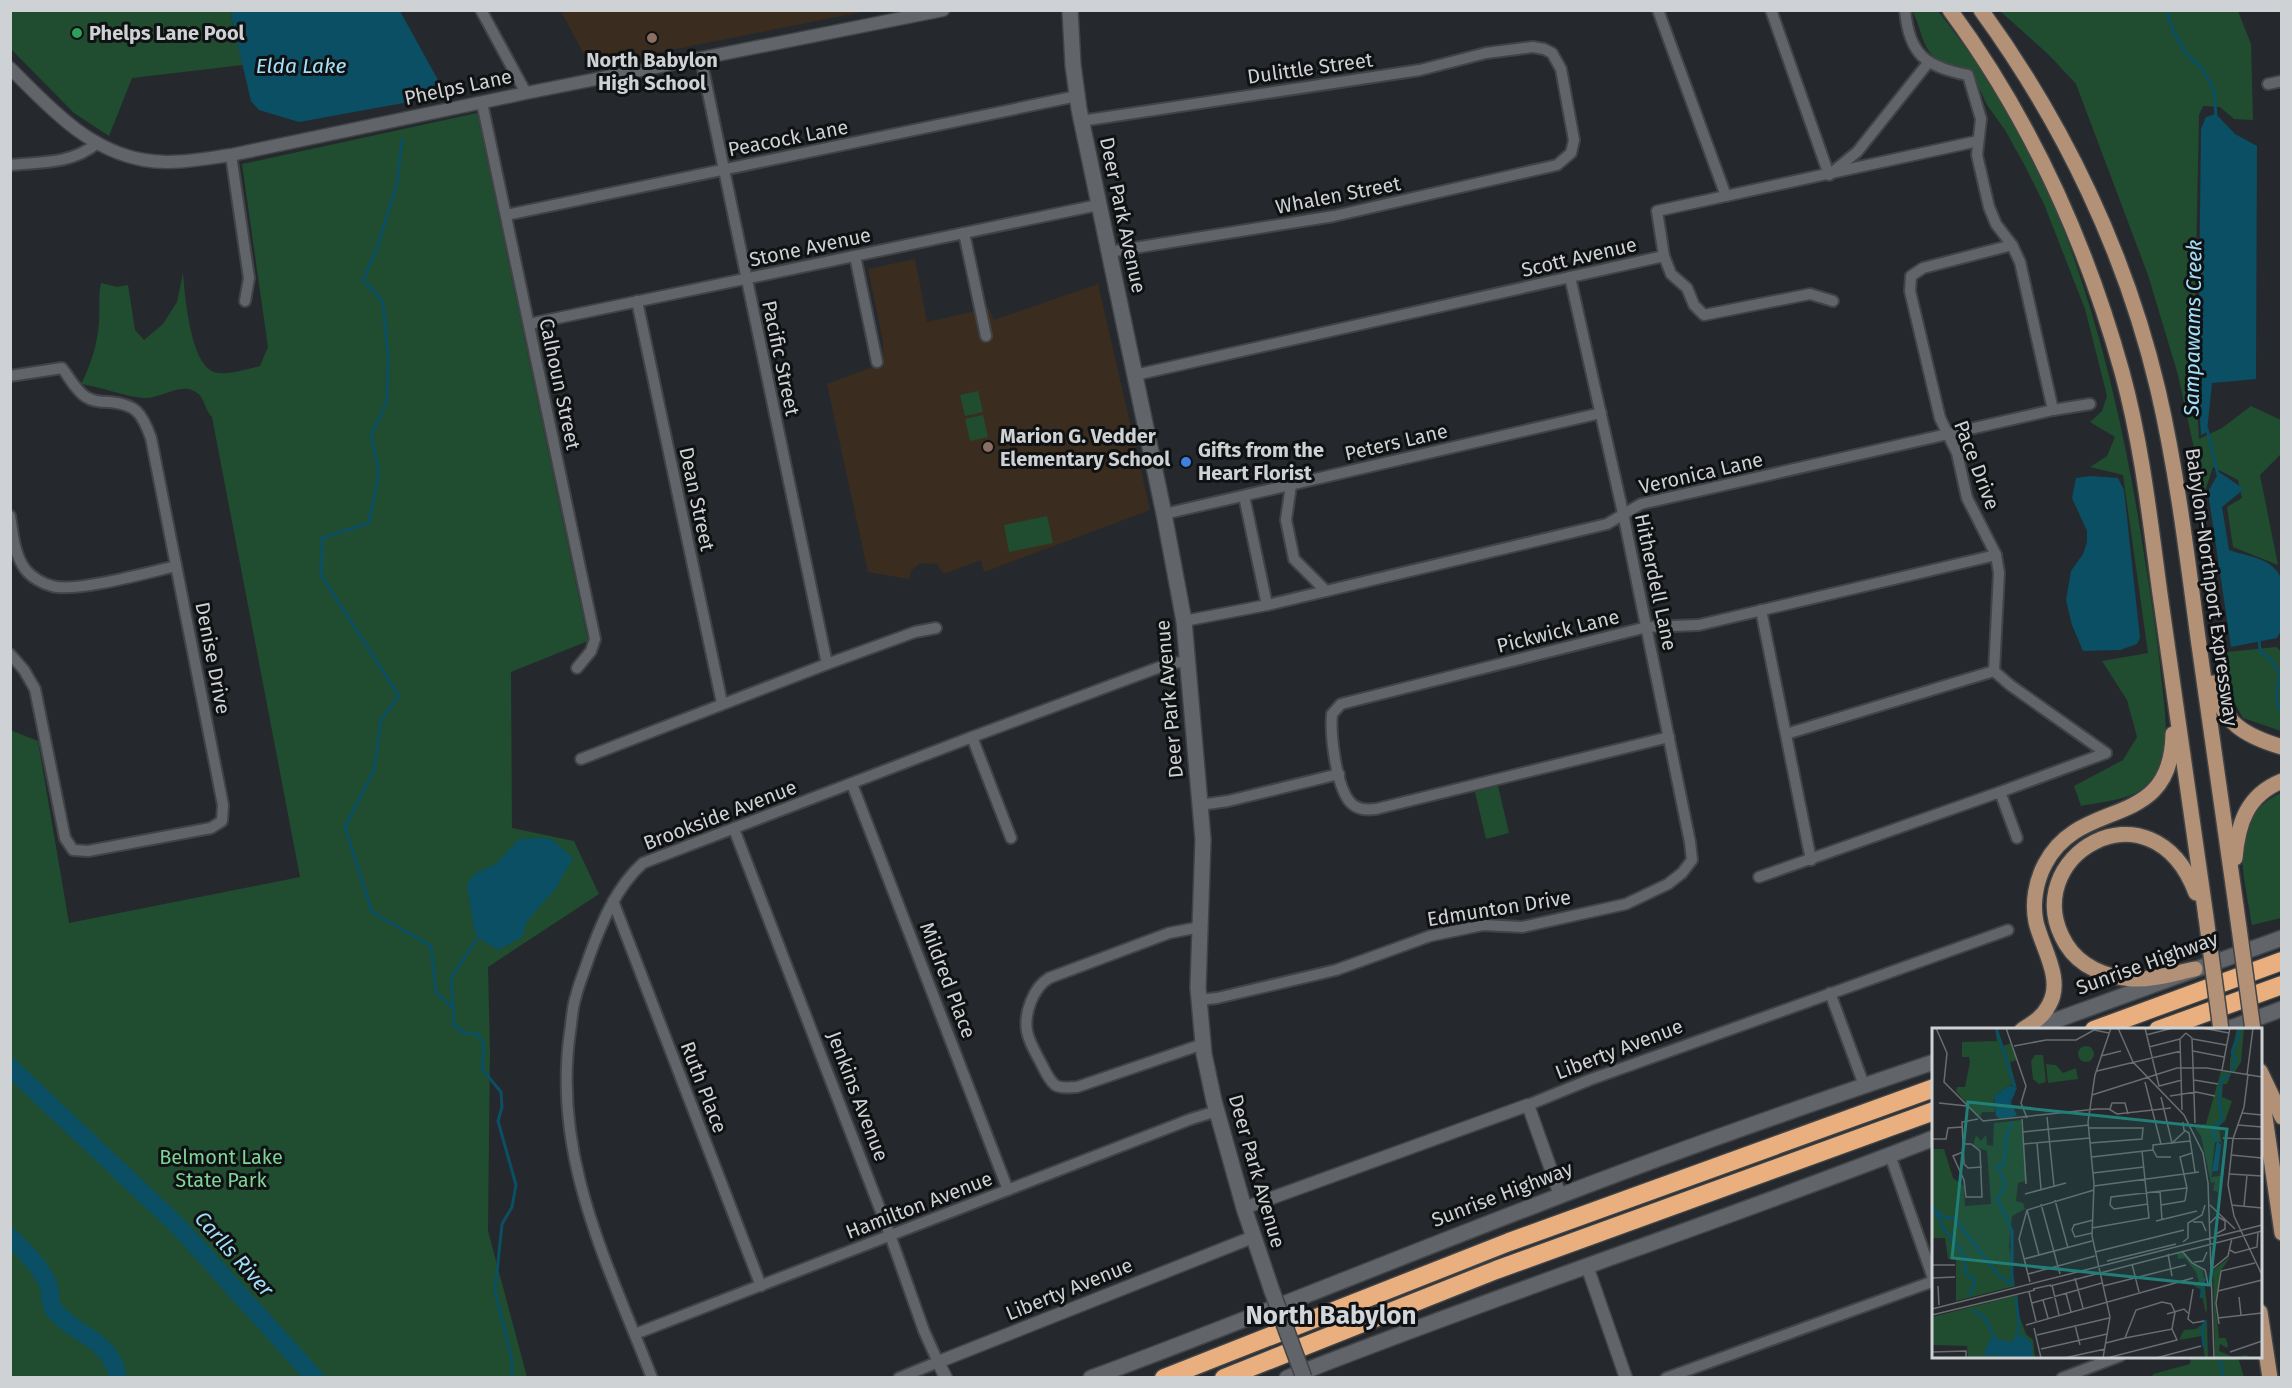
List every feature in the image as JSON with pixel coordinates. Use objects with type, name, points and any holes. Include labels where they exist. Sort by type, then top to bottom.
[{"type":"highway","points":[[2097,1028],[2282,962]]},
{"type":"highway","points":[[2161,1028],[2282,984]]},
{"type":"highway","points":[[1164,1377],[1475,1255],[1932,1089]]},
{"type":"highway","points":[[1224,1377],[1505,1267],[1932,1112]]},
{"type":"main road","name":"Deer Park Avenue","points":[[1070,10],[1072,60],[1081,121],[1164,514],[1184,621],[1200,805],[1203,869],[1198,1000],[1203,1044],[1217,1111],[1244,1208],[1304,1377]]},
{"type":"main road","points":[[1950,10],[1996,78],[2036,149],[2070,220],[2100,298],[2123,374],[2139,453],[2223,1028]]},
{"type":"main road","name":"Babylon-Northport Expressway","points":[[1981,10],[2030,83],[2062,138],[2097,211],[2127,286],[2151,362],[2166,424],[2177,486],[2253,1028]]},
{"type":"main road","points":[[2195,616],[2215,693],[2221,707],[2230,720],[2246,734],[2282,747]]},
{"type":"main road","points":[[2023,1028],[2043,1014],[2053,993],[2052,972],[2035,913],[2037,885],[2043,866],[2054,849],[2069,834],[2087,824],[2135,806],[2160,784],[2168,768],[2172,751],[2174,689]]},
{"type":"main road","points":[[2233,882],[2238,834],[2245,812],[2263,792],[2282,782]]},
{"type":"main road","points":[[2195,969],[2132,979],[2092,969],[2071,951],[2061,934],[2055,915],[2056,887],[2069,862],[2092,843],[2121,834],[2141,836],[2158,842],[2180,860],[2206,917]]},
{"type":"main road","name":"Sunrise Highway","points":[[2032,1028],[2282,938]]},
{"type":"main road","points":[[2226,1028],[2282,1009]]},
{"type":"main road","name":"Sunrise Highway","points":[[1091,1377],[1190,1341],[1560,1195],[1932,1063]]},
{"type":"main road","points":[[2262,1075],[2282,1118]]},
{"type":"main road","points":[[2262,1097],[2282,1233]]},
{"type":"main road","points":[[1287,1377],[1405,1331],[1932,1139]]},
{"type":"main road","points":[[2262,1325],[2270,1377]]},
{"type":"main road","points":[[2262,1352],[2270,1377]]},
{"type":"street","points":[[481,10],[526,93]]},
{"type":"street","name":"Phelps Lane","points":[[10,68],[70,126],[96,144],[144,160],[185,161],[231,155],[526,93],[943,10]]},
{"type":"street","points":[[1658,10],[1726,196]]},
{"type":"street","points":[[1771,10],[1829,175],[1857,152],[1928,63]]},
{"type":"street","points":[[1905,10],[1911,38],[1917,51],[1928,63],[1968,75],[1981,119],[1977,155],[1989,207],[1996,224],[2012,245],[2020,262],[2053,411]]},
{"type":"street","name":"Dulittle Street","points":[[1081,121],[1420,69],[1494,52],[1528,47],[1544,49],[1556,57],[1561,69],[1574,135],[1574,144],[1569,156]]},
{"type":"street","name":"Pacific Street","points":[[701,59],[827,664]]},
{"type":"street","points":[[2268,84],[2282,81]]},
{"type":"street","name":"Peacock Lane","points":[[506,215],[1077,96]]},
{"type":"street","name":"Calhoun Street","points":[[482,103],[595,639],[591,651],[577,668]]},
{"type":"street","name":"Scott Avenue","points":[[1135,375],[1664,256],[1657,211],[1978,141]]},
{"type":"street","points":[[10,165],[73,158],[96,144]]},
{"type":"street","points":[[231,155],[249,278],[245,301]]},
{"type":"street","name":"Whalen Street","points":[[1109,252],[1334,216],[1548,168],[1561,163],[1569,156]]},
{"type":"street","name":"Stone Avenue","points":[[529,324],[1098,205]]},
{"type":"street","points":[[964,233],[986,336]]},
{"type":"street","name":"Pace Drive","points":[[1994,670],[1999,573],[1996,555],[1967,498],[1957,453],[1940,418],[1910,291],[1911,276],[1923,268],[2012,245]]},
{"type":"street","points":[[855,256],[877,362]]},
{"type":"street","points":[[1664,256],[1671,274],[1687,288],[1694,305],[1704,315],[1810,294],[1833,301]]},
{"type":"street","name":"Hitherdell Lane","points":[[1570,277],[1647,627],[1692,860]]},
{"type":"street","name":"Dean Street","points":[[638,301],[722,703]]},
{"type":"street","name":"Denise Drive","points":[[10,376],[62,368],[76,390],[87,398],[102,402],[124,403],[138,410],[146,423],[151,438],[223,805],[222,821],[211,828],[88,851],[73,850],[65,838],[35,688],[24,670],[10,654]]},
{"type":"street","name":"Veronica Lane","points":[[1184,621],[1267,605],[1607,524],[1641,504],[2090,404]]},
{"type":"street","name":"Peters Lane","points":[[1164,514],[1601,413]]},
{"type":"street","points":[[1291,485],[1286,520],[1294,559],[1326,591]]},
{"type":"street","points":[[1244,496],[1267,605]]},
{"type":"street","points":[[10,516],[16,552],[26,570],[39,581],[54,587],[78,587],[176,566]]},
{"type":"street","name":"Pickwick Lane","points":[[1338,774],[1331,727],[1332,714],[1341,704],[1647,627],[1699,625],[1996,555]]},
{"type":"street","points":[[1761,610],[1810,860]]},
{"type":"street","points":[[581,759],[827,664],[915,632],[936,628]]},
{"type":"street","name":"Brookside Avenue","points":[[652,1377],[587,1213],[573,1157],[566,1085],[575,998],[594,941],[613,901],[630,874],[643,863],[972,737],[1168,664],[1188,661]]},
{"type":"street","points":[[1759,877],[2106,753],[2010,685],[1994,670],[1786,734]]},
{"type":"street","points":[[972,737],[1011,838]]},
{"type":"street","points":[[1200,805],[1228,801],[1338,774],[1350,802],[1360,810],[1376,810],[1669,737]]},
{"type":"street","name":"Mildred Place","points":[[852,784],[1008,1190]]},
{"type":"street","points":[[2000,792],[2018,838]]},
{"type":"street","name":"Jenkins Avenue","points":[[734,829],[890,1236],[924,1331],[946,1377]]},
{"type":"street","name":"Edmunton Drive","points":[[1198,1000],[1217,998],[1330,972],[1416,940],[1463,929],[1483,925],[1522,927],[1626,904],[1668,884],[1682,873],[1692,860]]},
{"type":"street","name":"Ruth Place","points":[[613,901],[761,1286]]},
{"type":"street","points":[[1200,927],[1169,933],[1049,978],[1035,991],[1027,1019],[1027,1032],[1049,1078],[1061,1087],[1077,1087],[1203,1044]]},
{"type":"street","name":"Liberty Avenue","points":[[1244,1208],[1528,1105],[1589,1080],[2008,930]]},
{"type":"street","points":[[1830,993],[1864,1085]]},
{"type":"street","points":[[1528,1105],[1560,1195]]},
{"type":"street","name":"Hamilton Avenue","points":[[635,1334],[1191,1119],[1217,1111]]},
{"type":"street","points":[[1890,1155],[1932,1275]]},
{"type":"street","name":"Liberty Avenue","points":[[899,1377],[1253,1237]]},
{"type":"street","points":[[1587,1266],[1626,1377]]},
{"type":"street","points":[[1666,1377],[1932,1282]]},
{"type":"street","points":[[2062,1377],[2114,1358]]},
{"type":"shaded area","name":"North Babylon High School","points":[[561,11],[867,11],[590,66]]},
{"type":"shaded area","name":"Marion G. Vedder Elementary School","points":[[915,259],[927,322],[989,308],[994,320],[1098,284],[1150,510],[984,572],[981,560],[944,574],[937,564],[920,563],[911,571],[909,579],[868,572],[827,384],[883,363],[883,342],[868,269]]},
{"type":"green space","points":[[10,11],[232,11],[231,16],[243,65],[132,78],[109,136],[74,113],[11,49]]},
{"type":"green space","points":[[1912,11],[1938,11],[1984,75],[2028,146],[2051,198],[2087,297],[2115,399],[2136,502],[2155,624],[2166,723],[2164,751],[2154,777],[2140,791],[2111,801],[2081,806],[2074,786],[2123,760],[2137,737],[2127,700],[2102,661],[2148,653],[2123,475],[2090,467],[2107,456],[2115,437],[2090,422],[2102,411],[2107,396],[2085,309],[2044,204],[2025,166],[2005,130],[1987,105],[1974,77],[1945,65],[1933,55],[1924,42]]},
{"type":"green space","points":[[2000,11],[2238,11],[2251,44],[2253,120],[2234,119],[2220,107],[2203,106],[2199,115],[2194,359],[2199,439],[2222,428],[2251,406],[2281,420],[2281,454],[2260,475],[2278,565],[2233,547],[2227,507],[2242,498],[2238,480],[2213,467],[2204,494],[2178,375],[2148,275],[2076,84],[2049,55]]},
{"type":"green space","name":"Belmont Lake State Park","points":[[477,113],[588,641],[511,672],[512,828],[574,841],[599,894],[488,967],[490,1051],[488,1231],[527,1377],[11,1377],[10,730],[38,741],[69,923],[300,877],[212,417],[198,393],[188,389],[144,398],[81,384],[91,361],[97,337],[101,283],[117,287],[128,285],[135,330],[144,340],[163,324],[177,302],[183,273],[191,330],[201,360],[209,369],[219,373],[260,366],[268,347],[242,164]]},
{"type":"green space","points":[[978,391],[983,412],[965,416],[960,395]]},
{"type":"green space","points":[[983,415],[988,437],[970,441],[965,419]]},
{"type":"green space","points":[[1047,516],[1053,543],[1009,552],[1004,525]]},
{"type":"green space","points":[[2276,647],[2281,651],[2281,731],[2243,718],[2230,695],[2227,652]]},
{"type":"green space","points":[[1498,786],[1509,833],[1486,839],[1475,792]]},
{"type":"green space","points":[[2281,793],[2281,918],[2252,925],[2243,869],[2242,850],[2245,833],[2251,818],[2263,804]]},
{"type":"green space","points":[[2191,1358],[2238,1358],[2244,1377],[2152,1377],[2153,1374],[2190,1364]]},
{"type":"water","name":"Elda Lake","points":[[232,11],[400,11],[438,80],[426,97],[299,122],[259,110],[251,101],[231,16]]},
{"type":"water","points":[[2216,114],[2235,134],[2257,146],[2256,379],[2212,383],[2207,432],[2201,435],[2198,385],[2201,129],[2206,117]]},
{"type":"water","points":[[2219,472],[2244,489],[2222,507],[2229,550],[2253,557],[2274,567],[2282,581],[2281,631],[2277,638],[2231,647],[2208,492]]},
{"type":"water","points":[[2090,476],[2118,478],[2124,490],[2140,638],[2137,644],[2120,650],[2083,651],[2072,625],[2066,600],[2071,571],[2083,554],[2087,542],[2087,531],[2072,498],[2076,478]]},
{"type":"water","points":[[519,839],[551,839],[573,858],[556,888],[527,921],[522,937],[498,950],[479,938],[474,929],[467,885],[474,874],[496,864]]},
{"type":"waterway","name":"Sampawams Creek","points":[[2166,10],[2174,32],[2187,55],[2201,67],[2214,89],[2216,117]]},
{"type":"waterway","points":[[402,140],[397,184],[377,248],[363,280],[383,302],[388,357],[387,401],[371,436],[379,472],[369,523],[322,538],[321,575],[399,696],[381,720],[374,770],[345,827],[372,912],[431,946],[436,992],[453,1008],[454,1025],[464,1033],[477,1033],[484,1046],[482,1069],[501,1092],[502,1107],[498,1121],[516,1185],[512,1207],[502,1224],[495,1291],[512,1360],[512,1378]]},
{"type":"waterway","name":"Sampawams Creek","points":[[2207,429],[2218,475]]},
{"type":"waterway","name":"Sampawams Creek","points":[[2259,638],[2260,651],[2271,660],[2281,676],[2277,694],[2282,712]]},
{"type":"waterway","points":[[453,1008],[451,978],[478,937]]},
{"type":"waterway","name":"Carlls River","points":[[10,1067],[179,1227],[315,1378]]},
{"type":"waterway","name":"Carlls River","points":[[10,1237],[44,1277],[49,1287],[54,1310],[101,1346],[114,1365],[118,1378]]},
{"type":"waterway","name":"Sampawams Creek","points":[[2220,1358],[2223,1378]]},
{"type":"place","name":"Phelps Lane Pool","points":[[77,33]]},
{"type":"place","name":"North Babylon High School","points":[[652,38]]},
{"type":"place","name":"Marion G. Vedder Elementary School","points":[[988,447]]},
{"type":"place","name":"Gifts from the Heart Florist","points":[[1186,462]]},
{"type":"district","name":"North Babylon","points":[[1331,1315]]}]
